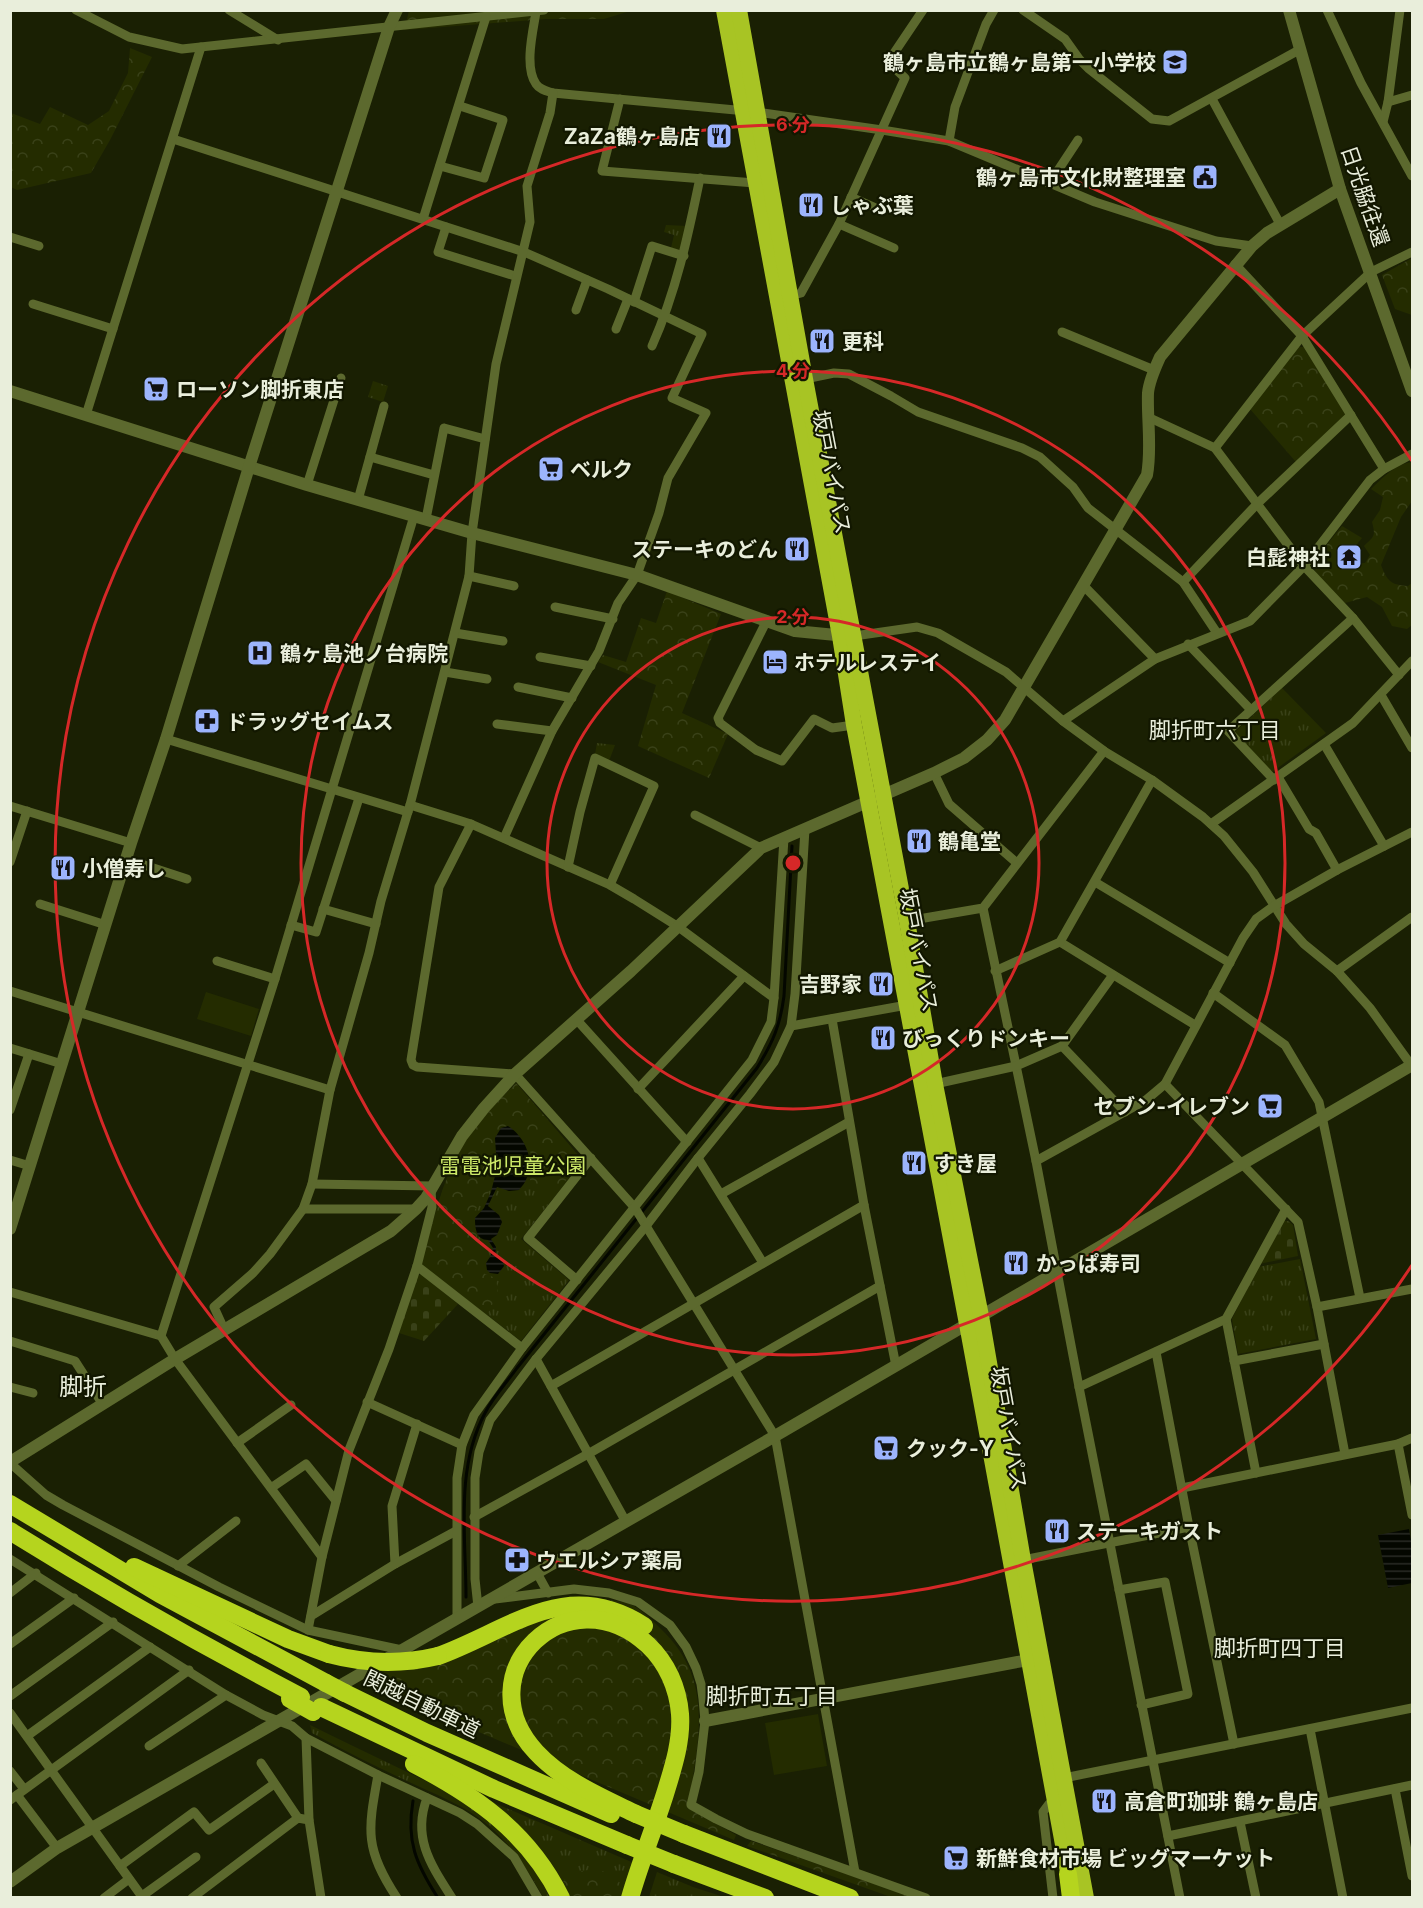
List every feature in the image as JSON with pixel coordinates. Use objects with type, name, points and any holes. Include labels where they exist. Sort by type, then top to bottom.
[{"type":"highway","name":"坂戸バイパス","points":[[724,10],[750,112],[790,296],[876,798],[907,1005],[1023,1560],[1086,1898]]},
{"type":"highway","name":"坂戸バイパス","points":[[739,10],[755,183],[847,636],[854,725],[876,798],[907,921],[1028,1660],[1068,1874]]},
{"type":"highway","name":"関越自動車道","points":[[10,1504],[160,1594],[326,1683],[507,1769],[836,1898]]},
{"type":"highway","points":[[28,1515],[288,1639],[329,1654],[360,1661],[407,1662],[438,1656],[522,1618],[539,1612],[572,1606],[589,1605],[619,1612],[644,1627],[665,1646],[686,1685],[691,1730],[684,1767],[642,1898]]},
{"type":"highway","points":[[10,1531],[148,1614],[317,1709],[494,1790],[674,1864],[765,1898]]},
{"type":"highway","points":[[630,1898],[676,1756],[680,1731],[678,1699],[674,1684],[661,1660],[631,1632],[597,1620],[561,1624],[539,1636],[516,1667],[511,1692],[515,1717],[534,1750],[552,1767],[635,1819]]},
{"type":"highway","points":[[317,1709],[422,1768],[477,1801],[494,1814],[511,1828],[537,1857],[561,1898]]},
{"type":"highway","points":[[682,1838],[850,1898]]},
{"type":"highway","points":[[1068,1874],[1072,1898]]},
{"type":"street","points":[[76,10],[129,37],[182,49],[540,11],[530,63],[536,84],[543,90],[553,93],[750,112],[950,141],[1095,202],[1216,241],[1252,246]]},
{"type":"street","points":[[10,1229],[166,739],[336,192],[389,27],[397,10]]},
{"type":"street","points":[[790,296],[801,293],[851,197],[905,78],[888,62],[923,10]]},
{"type":"street","points":[[950,141],[955,107],[986,24],[994,10]]},
{"type":"street","points":[[1023,10],[1065,39],[1089,69],[1152,119],[1169,121],[1299,50]]},
{"type":"street","name":"日光脇往還","points":[[1289,10],[1340,189],[1413,391]]},
{"type":"street","points":[[1293,24],[1297,10]]},
{"type":"street","points":[[1328,10],[1361,83],[1413,176]]},
{"type":"street","points":[[1383,122],[1388,102],[1400,10]]},
{"type":"street","points":[[236,12],[278,40]]},
{"type":"street","points":[[423,219],[486,17]]},
{"type":"street","points":[[86,415],[201,47]]},
{"type":"street","points":[[224,1329],[214,1307],[253,1273],[270,1254],[303,1209],[312,1184],[330,1090],[409,808],[469,576],[472,533],[496,364],[515,276],[524,252],[530,222],[526,186],[550,113],[553,93]]},
{"type":"street","points":[[1388,102],[1413,95]]},
{"type":"street","points":[[620,99],[602,171],[755,183]]},
{"type":"street","points":[[1212,99],[1280,225]]},
{"type":"street","points":[[440,166],[484,178],[503,120],[460,106]]},
{"type":"street","points":[[172,139],[524,252],[702,334],[672,398],[706,413],[668,478],[659,513],[637,575],[618,603],[591,666],[552,731],[504,838]]},
{"type":"street","points":[[1050,184],[1078,140]]},
{"type":"street","points":[[652,346],[665,316],[684,256],[700,178]]},
{"type":"street","points":[[402,1650],[308,1630],[178,1566],[46,1495],[10,1462],[224,1329],[391,1231],[416,1209],[432,1188],[462,1136],[515,1074],[761,848],[934,773],[964,758],[987,740],[1005,720],[1147,475],[1150,456],[1148,391],[1160,357],[1252,246],[1267,233],[1340,189]]},
{"type":"street","points":[[851,197],[876,208]]},
{"type":"street","points":[[838,224],[894,248]]},
{"type":"street","points":[[446,227],[438,252],[515,276]]},
{"type":"street","points":[[10,237],[39,246]]},
{"type":"street","points":[[616,329],[631,301],[652,246],[684,256]]},
{"type":"street","points":[[1215,448],[1302,336],[1371,272],[1413,252]]},
{"type":"street","points":[[1235,264],[1302,336],[1384,469]]},
{"type":"street","points":[[576,310],[587,280]]},
{"type":"street","points":[[33,304],[113,329]]},
{"type":"street","points":[[1062,332],[1154,370]]},
{"type":"street","points":[[805,379],[834,373],[849,374],[918,412],[1022,448],[1040,457],[1073,487],[1088,508],[1183,582],[1217,633]]},
{"type":"street","points":[[307,485],[341,378]]},
{"type":"street","points":[[10,391],[358,500],[472,533],[637,575],[795,631],[847,636],[917,627],[938,633],[1006,672],[1063,721],[1104,751],[1152,780],[1211,824],[1224,836],[1253,872],[1286,924],[1304,944],[1337,971],[1370,1008],[1412,1067],[1241,1164],[775,1437],[57,1848],[10,1882]]},
{"type":"street","points":[[358,500],[384,406]]},
{"type":"street","points":[[1183,582],[1257,504],[1351,415]]},
{"type":"street","points":[[1150,418],[1215,448],[1304,566],[1353,618],[1399,675]]},
{"type":"street","points":[[161,1336],[249,1064],[332,790],[434,475],[444,428],[485,439]]},
{"type":"street","points":[[1063,721],[1155,659],[1250,621],[1304,566],[1370,480],[1384,469],[1413,454]]},
{"type":"street","points":[[370,457],[434,475]]},
{"type":"street","points":[[469,576],[514,586]]},
{"type":"street","points":[[1083,585],[1155,659]]},
{"type":"street","points":[[555,607],[613,619]]},
{"type":"street","points":[[1337,870],[1316,832],[1309,829],[1276,778],[1228,731],[1353,618]]},
{"type":"street","points":[[767,620],[718,718],[720,723],[756,750],[782,761],[814,719],[832,728],[854,725]]},
{"type":"street","points":[[455,633],[503,641]]},
{"type":"street","points":[[1188,645],[1251,710]]},
{"type":"street","points":[[540,657],[591,666]]},
{"type":"street","points":[[1211,824],[1353,723],[1413,661]]},
{"type":"street","points":[[445,672],[487,679]]},
{"type":"street","points":[[518,687],[572,698]]},
{"type":"street","points":[[1381,694],[1413,748]]},
{"type":"street","points":[[498,724],[552,731]]},
{"type":"street","points":[[166,739],[359,798],[471,824],[504,838],[609,885],[634,899],[677,926],[774,998]]},
{"type":"street","points":[[1324,744],[1384,846]]},
{"type":"street","points":[[907,921],[983,908],[1104,751]]},
{"type":"street","points":[[568,867],[595,758],[654,786],[609,885]]},
{"type":"street","points":[[934,773],[949,804],[1017,863]]},
{"type":"street","points":[[995,971],[1060,942],[1152,780]]},
{"type":"street","points":[[291,925],[316,932],[359,798]]},
{"type":"street","points":[[10,806],[132,843]]},
{"type":"street","points":[[10,862],[27,811]]},
{"type":"street","points":[[695,814],[761,848]]},
{"type":"street","points":[[471,824],[439,887],[412,1065],[515,1074],[635,1208],[775,1437],[855,1872]]},
{"type":"street","points":[[478,1607],[475,1579],[475,1478],[478,1452],[490,1420],[536,1359],[646,1226],[774,1062],[791,1026],[805,829]]},
{"type":"street","points":[[1036,1161],[1146,1100],[1164,1084],[1243,938],[1256,919],[1274,906],[1337,870],[1413,832]]},
{"type":"street","points":[[457,1619],[457,1478],[462,1444],[474,1415],[522,1348],[752,1060],[771,1022],[784,838]]},
{"type":"street","points":[[126,859],[187,879]]},
{"type":"street","points":[[1095,882],[1230,963]]},
{"type":"street","points":[[40,904],[106,926]]},
{"type":"street","points":[[983,908],[1036,1161],[1180,1898]]},
{"type":"street","points":[[324,909],[376,924]]},
{"type":"street","points":[[1337,971],[1413,917]]},
{"type":"street","points":[[1060,942],[1195,1025]]},
{"type":"street","points":[[217,961],[275,980]]},
{"type":"street","points":[[935,1084],[1016,1066],[1062,1046],[1113,975]]},
{"type":"street","points":[[639,1089],[744,976]]},
{"type":"street","points":[[10,991],[330,1090]]},
{"type":"street","points":[[1213,993],[1285,1045],[1319,1102],[1360,1298]]},
{"type":"street","points":[[791,1026],[907,1005]]},
{"type":"street","points":[[576,1019],[687,1142]]},
{"type":"street","points":[[832,1019],[864,1205],[896,1365]]},
{"type":"street","points":[[1062,1046],[1125,1112]]},
{"type":"street","points":[[10,1048],[62,1064]]},
{"type":"street","points":[[10,1110],[29,1054]]},
{"type":"street","points":[[1164,1084],[1298,1222],[1345,1454]]},
{"type":"street","points":[[721,1194],[849,1122]]},
{"type":"street","points":[[578,1280],[528,1238],[591,1158]]},
{"type":"street","points":[[698,1158],[763,1263]]},
{"type":"street","points":[[10,1160],[30,1166]]},
{"type":"street","points":[[312,1184],[432,1188]]},
{"type":"street","points":[[308,1630],[322,1557],[349,1450],[389,1349],[417,1266],[432,1207],[432,1188]]},
{"type":"street","points":[[551,1386],[864,1205]]},
{"type":"street","points":[[303,1209],[416,1209]]},
{"type":"street","points":[[1079,1387],[1226,1319],[1286,1209]]},
{"type":"street","points":[[417,1266],[522,1348]]},
{"type":"street","points":[[474,1517],[880,1286]]},
{"type":"street","points":[[1317,1307],[1413,1289]]},
{"type":"street","points":[[10,1292],[161,1336],[175,1359],[322,1557]]},
{"type":"street","points":[[1226,1319],[1256,1473]]},
{"type":"street","points":[[10,1341],[75,1360],[102,1403]]},
{"type":"street","points":[[1234,1361],[1324,1344]]},
{"type":"street","points":[[1156,1352],[1234,1744]]},
{"type":"street","points":[[536,1359],[626,1522]]},
{"type":"street","points":[[10,1387],[33,1393]]},
{"type":"street","points":[[367,1402],[462,1444]]},
{"type":"street","points":[[237,1443],[291,1405]]},
{"type":"street","points":[[395,1564],[392,1506],[417,1424]]},
{"type":"street","points":[[1182,1488],[1398,1444],[1413,1438]]},
{"type":"street","points":[[1398,1444],[1413,1515]]},
{"type":"street","points":[[271,1488],[306,1464],[336,1501]]},
{"type":"street","points":[[178,1566],[236,1521]]},
{"type":"street","points":[[1023,1560],[1189,1527]]},
{"type":"street","points":[[311,1616],[395,1564],[456,1531]]},
{"type":"street","points":[[10,1559],[36,1573],[226,1695],[263,1715],[292,1726],[306,1738],[460,1813],[477,1824],[514,1857],[538,1898]]},
{"type":"street","points":[[10,1593],[36,1573]]},
{"type":"street","points":[[537,1573],[548,1593]]},
{"type":"street","points":[[1119,1590],[1165,1582],[1188,1694],[1141,1705]]},
{"type":"street","points":[[491,1599],[574,1589],[609,1593],[638,1602],[670,1625],[686,1647],[701,1684],[705,1721],[699,1772],[691,1804],[747,1834],[926,1898]]},
{"type":"street","points":[[10,1644],[74,1598]]},
{"type":"street","points":[[10,1696],[112,1622]]},
{"type":"street","points":[[27,1736],[150,1647]]},
{"type":"street","points":[[705,1721],[1028,1660]]},
{"type":"street","points":[[17,1795],[189,1670]]},
{"type":"street","points":[[149,1746],[226,1695]]},
{"type":"street","points":[[1064,1778],[1413,1708]]},
{"type":"street","points":[[10,1713],[143,1897],[196,1857]]},
{"type":"street","points":[[1310,1729],[1343,1898]]},
{"type":"street","points":[[306,1738],[309,1820],[321,1898]]},
{"type":"street","points":[[261,1763],[298,1818],[309,1820]]},
{"type":"street","points":[[10,1771],[17,1795],[57,1848]]},
{"type":"street","points":[[378,1774],[370,1836],[379,1870],[397,1898]]},
{"type":"street","points":[[120,1866],[194,1812],[209,1830],[274,1784]]},
{"type":"street","points":[[1168,1836],[1413,1785]]},
{"type":"street","points":[[1395,1789],[1413,1875]]},
{"type":"street","points":[[427,1798],[423,1808],[422,1835],[428,1858],[452,1898]]},
{"type":"street","points":[[1053,1898],[1043,1812],[1048,1804],[1054,1801]]},
{"type":"street","points":[[192,1898],[298,1818]]},
{"type":"street","points":[[1240,1822],[1256,1898]]},
{"type":"street","points":[[104,1898],[129,1879]]},
{"type":"green space","points":[[409,11],[630,11],[604,19],[546,19],[404,30]]},
{"type":"green space","points":[[130,48],[152,57],[91,173],[17,190],[11,187],[11,113],[40,124],[50,107],[88,125],[109,111],[128,73]]},
{"type":"green space","points":[[666,225],[687,226],[682,248],[679,250],[671,248],[674,235],[664,232]]},
{"type":"green space","points":[[1412,258],[1412,315],[1395,309],[1382,275]]},
{"type":"green space","points":[[1298,347],[1304,347],[1348,414],[1296,462],[1250,409]]},
{"type":"green space","points":[[373,381],[388,386],[383,402],[368,397]]},
{"type":"green space","points":[[1412,462],[1412,501],[1401,517],[1381,565],[1385,575],[1397,585],[1408,586],[1412,583],[1412,625],[1407,629],[1392,626],[1382,607],[1367,597],[1345,603],[1316,573],[1312,563],[1342,526],[1362,538],[1357,544],[1345,547],[1348,564],[1365,563],[1370,555],[1364,546],[1373,536],[1372,522],[1380,510],[1383,497],[1371,489],[1395,468]]},
{"type":"green space","points":[[667,591],[721,614],[682,713],[728,734],[709,778],[638,746],[656,685],[598,662],[603,655],[626,662],[641,618],[656,623]]},
{"type":"green space","points":[[1282,688],[1326,733],[1272,772],[1235,732]]},
{"type":"green space","points":[[597,743],[615,745],[609,761],[595,754]]},
{"type":"green space","points":[[206,992],[259,1009],[251,1036],[197,1019]]},
{"type":"green space","name":"雷電池児童公園","points":[[516,1083],[583,1161],[521,1239],[569,1280],[521,1341],[421,1264],[443,1189]]},
{"type":"green space","points":[[516,1083],[583,1161],[566,1181],[556,1186],[540,1189],[530,1180],[531,1154],[523,1135],[506,1129],[493,1143],[492,1174],[488,1194],[474,1211],[478,1245],[485,1274],[496,1278],[498,1293],[487,1315],[421,1264],[439,1201],[456,1156],[488,1111]]},
{"type":"green space","points":[[1283,1221],[1288,1221],[1293,1225],[1298,1256],[1259,1264]]},
{"type":"green space","points":[[1300,1259],[1316,1339],[1238,1354],[1232,1319],[1258,1267]]},
{"type":"green space","points":[[421,1274],[458,1304],[424,1341],[399,1333],[416,1277]]},
{"type":"green space","points":[[587,1597],[627,1603],[636,1607],[678,1648],[689,1669],[696,1690],[699,1712],[696,1759],[688,1808],[736,1835],[734,1840],[368,1685],[384,1669],[548,1615]]},
{"type":"green space","points":[[818,1714],[827,1766],[774,1775],[765,1723]]},
{"type":"green space","points":[[310,1725],[457,1797],[473,1808],[496,1826],[517,1848],[536,1872],[551,1897],[543,1897],[512,1849],[479,1818],[449,1800],[371,1764],[312,1733]]},
{"type":"green space","points":[[490,1801],[636,1864],[625,1897],[568,1897]]},
{"type":"green space","points":[[751,1841],[912,1897],[891,1897],[747,1846]]},
{"type":"green space","points":[[593,1869],[613,1874],[623,1887],[620,1897],[567,1898],[561,1885],[569,1874]]},
{"type":"green space","points":[[657,1872],[693,1887],[724,1897],[649,1897]]},
{"type":"shaded area","points":[[508,1126],[514,1130],[527,1148],[530,1163],[524,1184],[519,1190],[509,1191],[497,1187],[488,1206],[499,1215],[502,1222],[497,1235],[491,1239],[496,1247],[495,1256],[502,1259],[504,1266],[498,1274],[487,1270],[486,1263],[493,1248],[488,1240],[479,1236],[475,1218],[484,1208],[497,1168],[495,1138],[501,1128]]},
{"type":"shaded area","points":[[1409,1529],[1412,1547],[1412,1583],[1388,1588],[1378,1535]]},
{"type":"waterway","points":[[466,1597],[464,1527],[466,1480],[469,1457],[488,1407],[757,1068],[772,1042],[784,996],[792,846]]},
{"type":"waterway","points":[[413,1801],[411,1828],[415,1852],[438,1898]]},
{"type":"place","name":"鶴ヶ島市立鶴ヶ島第一小学校","points":[[1175,62]]},
{"type":"place","name":"ZaZa鶴ヶ島店","points":[[719,136]]},
{"type":"place","name":"鶴ヶ島市文化財整理室","points":[[1205,177]]},
{"type":"place","name":"しゃぶ葉","points":[[811,205]]},
{"type":"place","name":"更科","points":[[822,341]]},
{"type":"place","name":"ローソン脚折東店","points":[[156,389]]},
{"type":"place","name":"ベルク","points":[[551,469]]},
{"type":"place","name":"ステーキのどん","points":[[797,549]]},
{"type":"place","name":"白髭神社","points":[[1349,557]]},
{"type":"place","name":"鶴ヶ島池ノ台病院","points":[[260,653]]},
{"type":"place","name":"ホテルレステイ","points":[[775,662]]},
{"type":"place","name":"ドラッグセイムス","points":[[207,721]]},
{"type":"place","name":"鶴亀堂","points":[[919,841]]},
{"type":"place","name":"小僧寿し","points":[[63,868]]},
{"type":"place","name":"吉野家","points":[[881,984]]},
{"type":"place","name":"びっくりドンキー","points":[[883,1038]]},
{"type":"place","name":"セブン-イレブン","points":[[1270,1106]]},
{"type":"place","name":"すき屋","points":[[914,1163]]},
{"type":"place","name":"かっぱ寿司","points":[[1016,1263]]},
{"type":"place","name":"クック-Y","points":[[886,1448]]},
{"type":"place","name":"ステーキガスト","points":[[1057,1531]]},
{"type":"place","name":"ウエルシア薬局","points":[[517,1560]]},
{"type":"place","name":"高倉町珈琲 鶴ヶ島店","points":[[1104,1801]]},
{"type":"place","name":"新鮮食材市場 ビッグマーケット","points":[[956,1858]]},
{"type":"district","name":"脚折町六丁目","points":[[1215,730]]},
{"type":"district","name":"脚折","points":[[83,1386]]},
{"type":"district","name":"脚折町四丁目","points":[[1280,1648]]},
{"type":"district","name":"脚折町五丁目","points":[[772,1696]]}]
